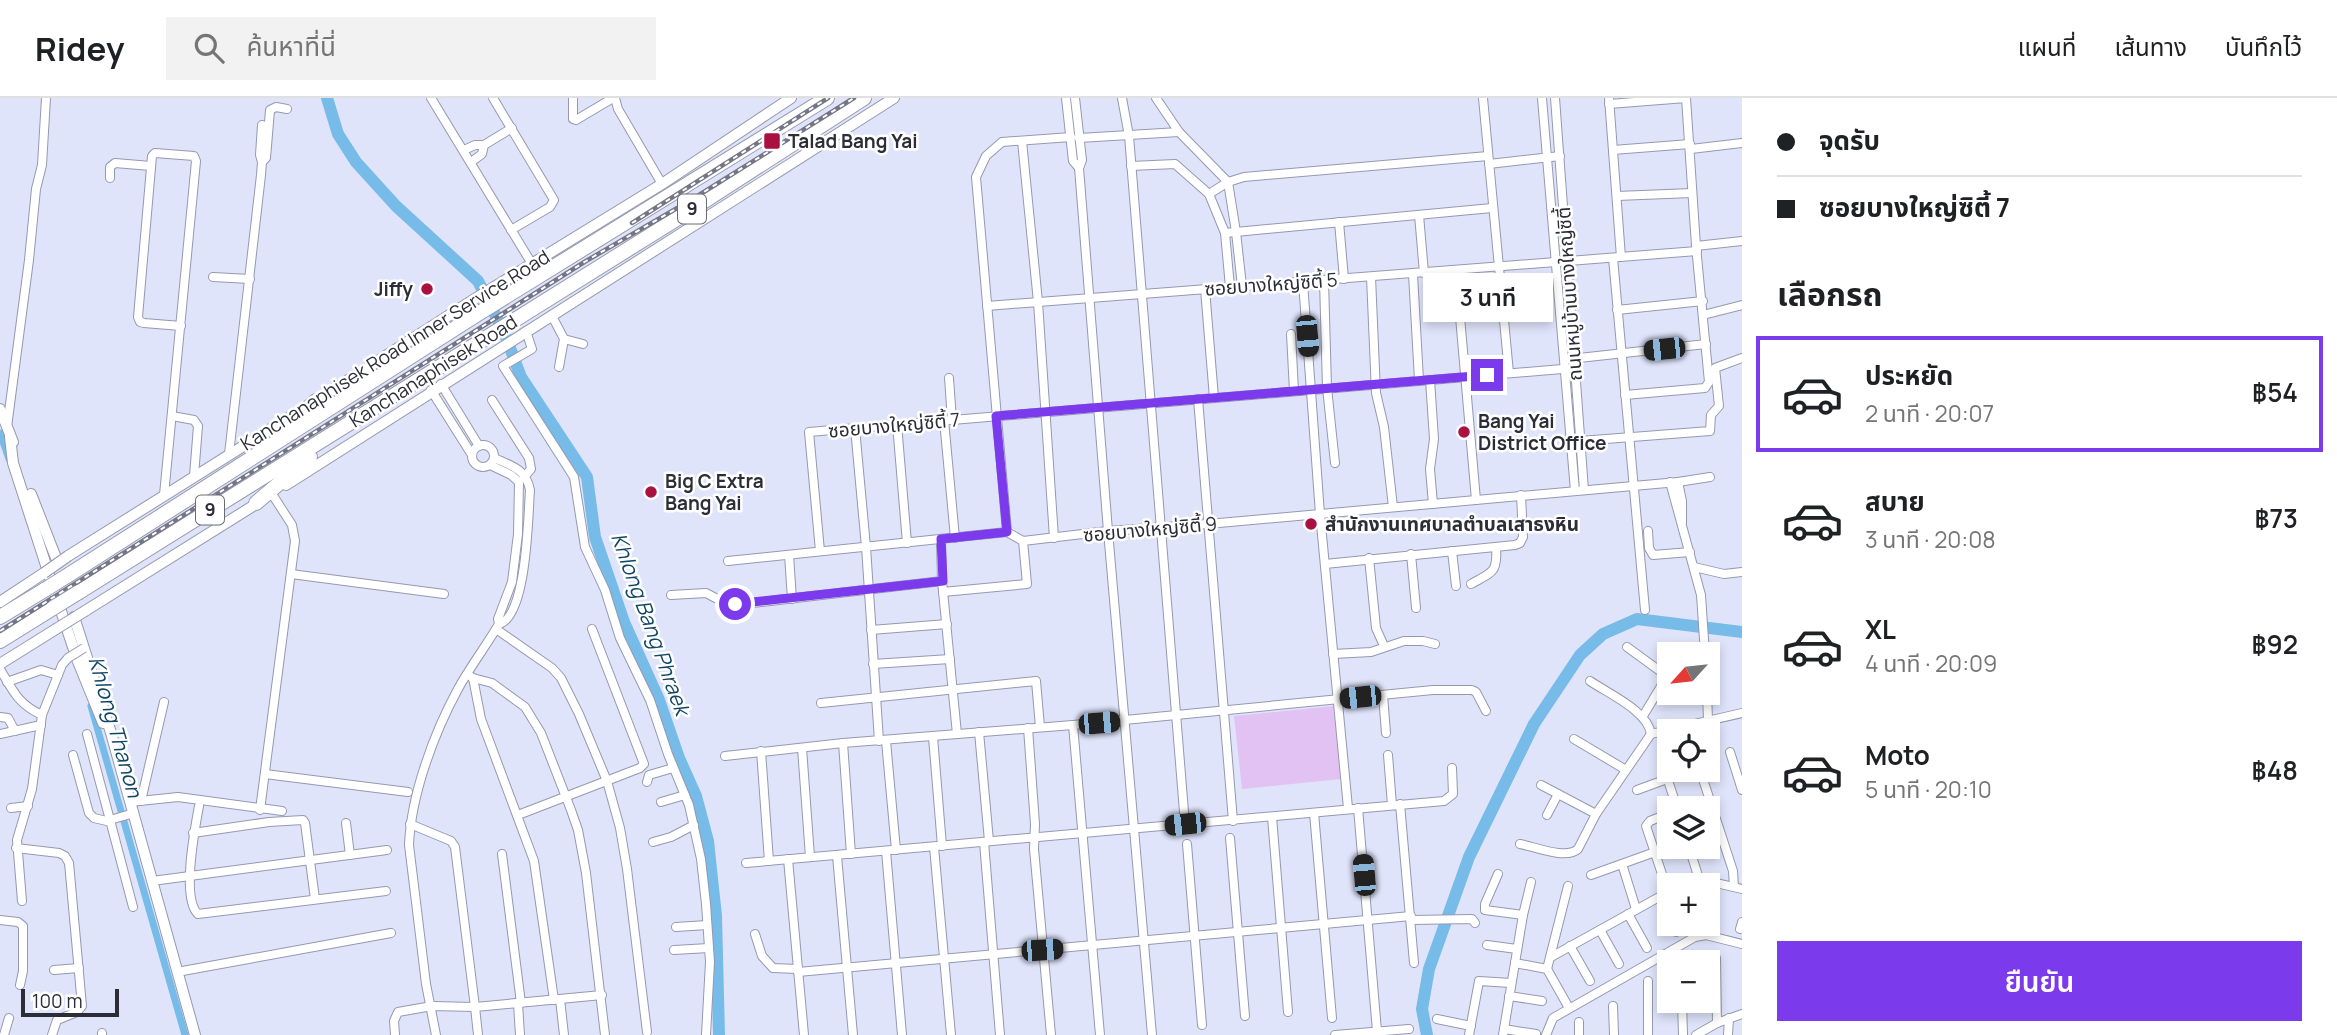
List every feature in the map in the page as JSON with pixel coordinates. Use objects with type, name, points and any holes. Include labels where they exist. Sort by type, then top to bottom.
[{"type":"highway","name":"Kanchanaphisek Road","points":[[0,617],[246,464],[474,308],[506,297],[827,98]]},
{"type":"highway","name":"Kanchanaphisek Road","points":[[0,642],[678,218],[864,98]]},
{"type":"highway","points":[[841,113],[874,98]]},
{"type":"highway","points":[[246,464],[316,401]]},
{"type":"highway","points":[[256,503],[342,429]]},
{"type":"main road","name":"Kanchanaphisek Road Inner Service Road","points":[[0,602],[194,475],[474,308],[501,283],[662,184],[791,98]]},
{"type":"main road","points":[[0,666],[894,98]]},
{"type":"main road","points":[[0,409],[43,524],[63,559]]},
{"type":"main road","points":[[9,432],[13,463],[77,659],[99,717],[114,743]]},
{"type":"main road","points":[[74,617],[93,671],[133,808],[195,1035]]},
{"type":"street","points":[[9,432],[36,189],[41,165],[46,98]]},
{"type":"street","points":[[430,98],[532,264]]},
{"type":"street","points":[[494,98],[554,200],[550,207],[511,230]]},
{"type":"street","points":[[573,98],[573,119],[576,120],[614,98],[662,184]]},
{"type":"street","points":[[1066,98],[1082,160],[1079,169],[1152,1035]]},
{"type":"street","points":[[1075,98],[1075,138]]},
{"type":"street","points":[[1122,98],[1129,136],[1185,824]]},
{"type":"street","points":[[1156,98],[1178,132],[1227,183],[1237,232],[1242,286]]},
{"type":"street","points":[[1483,98],[1508,373]]},
{"type":"street","name":"ถนนหมู่บ้านบางใหญ่ซิตี้","points":[[1542,98],[1554,264],[1579,490]]},
{"type":"street","name":"ถนนหมู่บ้านบางใหญ่ซิตี้","points":[[1555,98],[1580,441],[1579,490]]},
{"type":"street","points":[[1625,396],[1707,387],[1709,382],[1696,249],[1686,98],[1609,101],[1617,196],[1617,310],[1622,353],[1625,396],[1633,486],[1645,610]]},
{"type":"street","points":[[262,162],[266,158],[267,120],[270,110],[276,107],[287,108]]},
{"type":"street","points":[[229,454],[262,162],[262,125]]},
{"type":"street","points":[[464,150],[475,145],[484,145],[512,128]]},
{"type":"street","points":[[1007,532],[976,177],[986,156],[1002,142],[1178,132]]},
{"type":"street","points":[[1022,141],[1047,412],[1054,538]]},
{"type":"street","points":[[1613,150],[1742,143]]},
{"type":"street","points":[[471,162],[482,154],[484,145]]},
{"type":"street","points":[[164,495],[181,326],[195,157],[155,153],[152,156],[138,317],[144,323],[181,326]]},
{"type":"street","points":[[1209,194],[1244,177],[1560,156]]},
{"type":"street","points":[[110,178],[110,167],[115,163],[151,166]]},
{"type":"street","points":[[1131,166],[1175,164],[1209,194],[1225,233],[1230,287]]},
{"type":"street","points":[[1617,196],[1692,193]]},
{"type":"street","points":[[1225,233],[1492,208]]},
{"type":"street","points":[[1419,215],[1424,273]]},
{"type":"street","points":[[1339,222],[1344,279]]},
{"type":"street","name":"ซอยบางใหญ่ซิตี้ 5","points":[[987,306],[1566,263],[1742,242]]},
{"type":"street","points":[[1456,271],[1476,500]]},
{"type":"street","points":[[1413,274],[1419,380]]},
{"type":"street","points":[[213,277],[250,279]]},
{"type":"street","points":[[1371,277],[1376,384],[1393,507]]},
{"type":"street","points":[[1325,280],[1327,388],[1335,463]]},
{"type":"street","points":[[1303,282],[1320,514],[1348,808]]},
{"type":"street","points":[[1205,289],[1214,398]]},
{"type":"street","points":[[1617,310],[1703,301]]},
{"type":"street","points":[[1703,315],[1742,306]]},
{"type":"street","points":[[552,316],[564,339],[559,367]]},
{"type":"street","points":[[524,333],[532,349],[503,366],[574,477],[584,547],[606,590],[620,638],[650,700],[694,825],[703,878],[709,947],[706,1035]]},
{"type":"street","points":[[1291,334],[1294,391]]},
{"type":"street","points":[[564,339],[583,344]]},
{"type":"street","name":"ซอยบางใหญ่ซิตี้ 7","points":[[820,551],[809,432],[1508,373],[1622,353],[1706,344]]},
{"type":"street","points":[[1580,441],[1710,430],[1711,415],[1719,406],[1715,368],[1742,358]]},
{"type":"street","points":[[949,379],[948,420],[955,538]]},
{"type":"street","points":[[1430,380],[1434,439],[1430,469],[1433,504]]},
{"type":"street","points":[[436,387],[479,446],[489,447],[492,461],[511,475],[523,479]]},
{"type":"street","points":[[436,387],[477,465],[482,467],[492,461]]},
{"type":"street","points":[[1198,399],[1233,821]]},
{"type":"street","points":[[436,1035],[426,984],[409,845],[413,806],[432,749],[458,688],[470,676],[497,626],[512,582],[523,479],[531,469],[529,458],[492,400]]},
{"type":"street","points":[[172,416],[194,420],[198,426],[194,475]]},
{"type":"street","points":[[897,424],[908,542]]},
{"type":"street","points":[[855,428],[866,547],[875,699],[883,741],[896,850]]},
{"type":"street","points":[[472,455],[479,446]]},
{"type":"street","name":"ซอยบางใหญ่ซิตี้ 9","points":[[1023,541],[1160,526],[1433,504],[1710,477]]},
{"type":"street","points":[[1674,482],[1673,501],[1682,522],[1694,567],[1703,612],[1705,642]]},
{"type":"street","points":[[260,810],[295,532],[272,494]]},
{"type":"street","points":[[1325,564],[1515,545],[1522,541],[1524,530],[1521,495]]},
{"type":"street","points":[[1648,531],[1649,548],[1653,555],[1690,552]]},
{"type":"street","points":[[728,561],[1007,532],[1023,541],[1027,583],[943,592]]},
{"type":"street","points":[[941,539],[943,592],[957,734]]},
{"type":"street","points":[[1471,584],[1496,569],[1496,547]]},
{"type":"street","points":[[1452,551],[1456,586]]},
{"type":"street","points":[[1411,554],[1416,608]]},
{"type":"street","points":[[789,555],[792,599]]},
{"type":"street","points":[[1369,558],[1376,628],[1384,646]]},
{"type":"street","points":[[1694,567],[1724,574],[1742,572]]},
{"type":"street","points":[[291,574],[444,594]]},
{"type":"street","points":[[671,595],[706,593],[727,604],[735,604],[943,581]]},
{"type":"street","points":[[870,630],[947,624]]},
{"type":"street","points":[[497,626],[561,678],[607,780],[620,828],[627,869],[647,1032]]},
{"type":"street","points":[[518,815],[640,768],[644,761],[592,629]]},
{"type":"street","points":[[1333,654],[1371,652],[1404,641],[1435,644]]},
{"type":"street","points":[[1626,647],[1664,674],[1663,683],[1643,716]]},
{"type":"street","points":[[22,901],[16,848],[28,806],[42,720],[58,675],[68,657],[84,648]]},
{"type":"street","points":[[873,664],[950,659]]},
{"type":"street","points":[[0,666],[7,682],[24,706],[42,720]]},
{"type":"street","points":[[7,682],[41,670],[58,675]]},
{"type":"street","points":[[470,676],[492,683],[525,707],[541,733],[566,796],[582,850],[605,1035]]},
{"type":"street","points":[[470,676],[481,719],[518,815],[538,877],[564,1035]]},
{"type":"street","points":[[821,703],[1036,681],[1040,727]]},
{"type":"street","points":[[1590,681],[1643,716],[1650,726],[1651,734]]},
{"type":"street","points":[[725,756],[1466,689],[1476,692],[1486,711]]},
{"type":"street","points":[[1383,695],[1386,733]]},
{"type":"street","points":[[133,808],[164,702]]},
{"type":"street","points":[[1713,719],[1742,713]]},
{"type":"street","points":[[0,717],[8,718],[15,731]]},
{"type":"street","points":[[0,734],[42,720]]},
{"type":"street","points":[[1073,725],[1100,1035]]},
{"type":"street","points":[[1028,728],[1035,824],[1033,837],[1051,1035]]},
{"type":"street","points":[[979,732],[1000,1035]]},
{"type":"street","points":[[1520,844],[1574,853],[1626,770],[1651,734],[1657,733]]},
{"type":"street","points":[[87,734],[133,907]]},
{"type":"street","points":[[933,737],[944,958],[951,1035]]},
{"type":"street","points":[[1574,738],[1626,770]]},
{"type":"street","points":[[843,744],[851,854]]},
{"type":"street","points":[[802,748],[810,857]]},
{"type":"street","points":[[761,751],[769,861]]},
{"type":"street","points":[[1730,752],[1742,790]]},
{"type":"street","points":[[74,755],[89,813],[94,818],[111,820],[133,808],[178,797],[282,811]]},
{"type":"street","points":[[1388,755],[1411,918],[1414,963]]},
{"type":"street","points":[[647,782],[653,774],[673,768]]},
{"type":"street","points":[[746,863],[1446,801],[1452,793],[1452,768]]},
{"type":"street","points":[[265,774],[408,792]]},
{"type":"street","points":[[1637,790],[1659,782]]},
{"type":"street","points":[[1704,782],[1738,888]]},
{"type":"street","points":[[1541,785],[1596,814]]},
{"type":"street","points":[[1547,815],[1558,794]]},
{"type":"street","points":[[661,802],[685,795]]},
{"type":"street","points":[[11,807],[28,806]]},
{"type":"street","points":[[200,806],[193,833],[190,875],[193,908],[198,914],[386,891]]},
{"type":"street","points":[[1358,808],[1377,1031]]},
{"type":"street","points":[[1314,813],[1332,1018]]},
{"type":"street","points":[[1272,817],[1288,1012]]},
{"type":"street","points":[[193,833],[298,819],[306,824],[315,899]]},
{"type":"street","points":[[1657,819],[1646,824],[1661,873]]},
{"type":"street","points":[[346,823],[350,855]]},
{"type":"street","points":[[410,824],[451,841],[455,847],[478,1035]]},
{"type":"street","points":[[653,842],[664,840],[694,825]]},
{"type":"street","points":[[1230,838],[1245,1016]]},
{"type":"street","points":[[1187,844],[1202,1025]]},
{"type":"street","points":[[16,848],[59,853],[67,858],[82,1009],[57,1020],[52,1035]]},
{"type":"street","points":[[152,881],[387,850]]},
{"type":"street","points":[[886,851],[902,1035]]},
{"type":"street","points":[[1591,875],[1655,852]]},
{"type":"street","points":[[502,854],[519,1003],[520,1035]]},
{"type":"street","points":[[837,856],[853,1035]]},
{"type":"street","points":[[788,859],[804,1035]]},
{"type":"street","points":[[1622,864],[1632,912],[1647,948]]},
{"type":"street","points":[[1498,874],[1485,910],[1523,915]]},
{"type":"street","points":[[1531,882],[1503,1032],[1536,1034]]},
{"type":"street","points":[[1720,884],[1738,888]]},
{"type":"street","points":[[1547,969],[1568,886]]},
{"type":"street","points":[[1551,957],[1657,898]]},
{"type":"street","points":[[755,934],[762,956],[770,966],[776,969],[798,970],[1368,920],[1458,918],[1472,919],[1475,923]]},
{"type":"street","points":[[0,920],[18,922],[23,926],[23,971],[20,985]]},
{"type":"street","points":[[676,927],[707,925]]},
{"type":"street","points":[[1600,930],[1619,964]]},
{"type":"street","points":[[177,972],[391,933]]},
{"type":"street","points":[[1546,1035],[1549,1022],[1570,1008],[1695,937],[1706,935],[1742,944]]},
{"type":"street","points":[[1487,945],[1517,949]]},
{"type":"street","points":[[1570,946],[1590,981]]},
{"type":"street","points":[[674,950],[709,947]]},
{"type":"street","points":[[1515,963],[1547,969],[1570,1008]]},
{"type":"street","points":[[54,970],[79,968]]},
{"type":"street","points":[[1437,1020],[1470,1030],[1479,981],[1511,984]]},
{"type":"street","points":[[1648,981],[1648,1035]]},
{"type":"street","points":[[395,1035],[394,1021],[398,1012],[432,1006],[475,1007],[602,995]]},
{"type":"street","points":[[1509,996],[1542,1001]]},
{"type":"street","points":[[1613,1006],[1614,1035]]},
{"type":"street","points":[[1682,1013],[1683,1035]]},
{"type":"street","points":[[1717,1013],[1717,1023]]},
{"type":"street","points":[[1696,1035],[1717,1023],[1742,1014]]},
{"type":"street","points":[[4,1035],[9,1018]]},
{"type":"street","points":[[1728,1035],[1729,1018]]},
{"type":"street","points":[[1579,1022],[1579,1035]]},
{"type":"street","points":[[1335,1035],[1409,1029]]},
{"type":"shaded area","points":[[1334,706],[1341,779],[1242,789],[1234,716]]},
{"type":"waterway","name":"Khlong Bang Phraek","points":[[327,98],[338,134],[356,162],[396,206],[478,281],[504,332],[521,377],[587,477],[595,537],[624,622],[659,700],[679,758],[696,796],[708,841],[716,916],[719,1035]]},
{"type":"waterway","name":"Khlong Thanon","points":[[0,433],[9,459]]},
{"type":"waterway","points":[[1427,1035],[1422,1009],[1429,969],[1469,857],[1534,724],[1580,655],[1603,634],[1637,619],[1742,632]]},
{"type":"waterway","name":"Khlong Thanon","points":[[91,706],[185,1035]]},
{"type":"railway","points":[[632,223],[828,98]]},
{"type":"railway","points":[[0,631],[586,261],[691,200],[854,98]]},
{"type":"place","name":"Talad Bang Yai","points":[[772,141]]},
{"type":"place","name":"Jiffy","points":[[427,289]]},
{"type":"place","name":"Bang Yai District Office","points":[[1464,432]]},
{"type":"place","name":"Big C Extra Bang Yai","points":[[651,492]]},
{"type":"place","name":"สำนักงานเทศบาลตำบลเสาธงหิน","points":[[1311,524]]},
{"type":"route","points":[[735,604],[943,581],[941,539],[1007,532],[996,416],[1487,375]]}]
